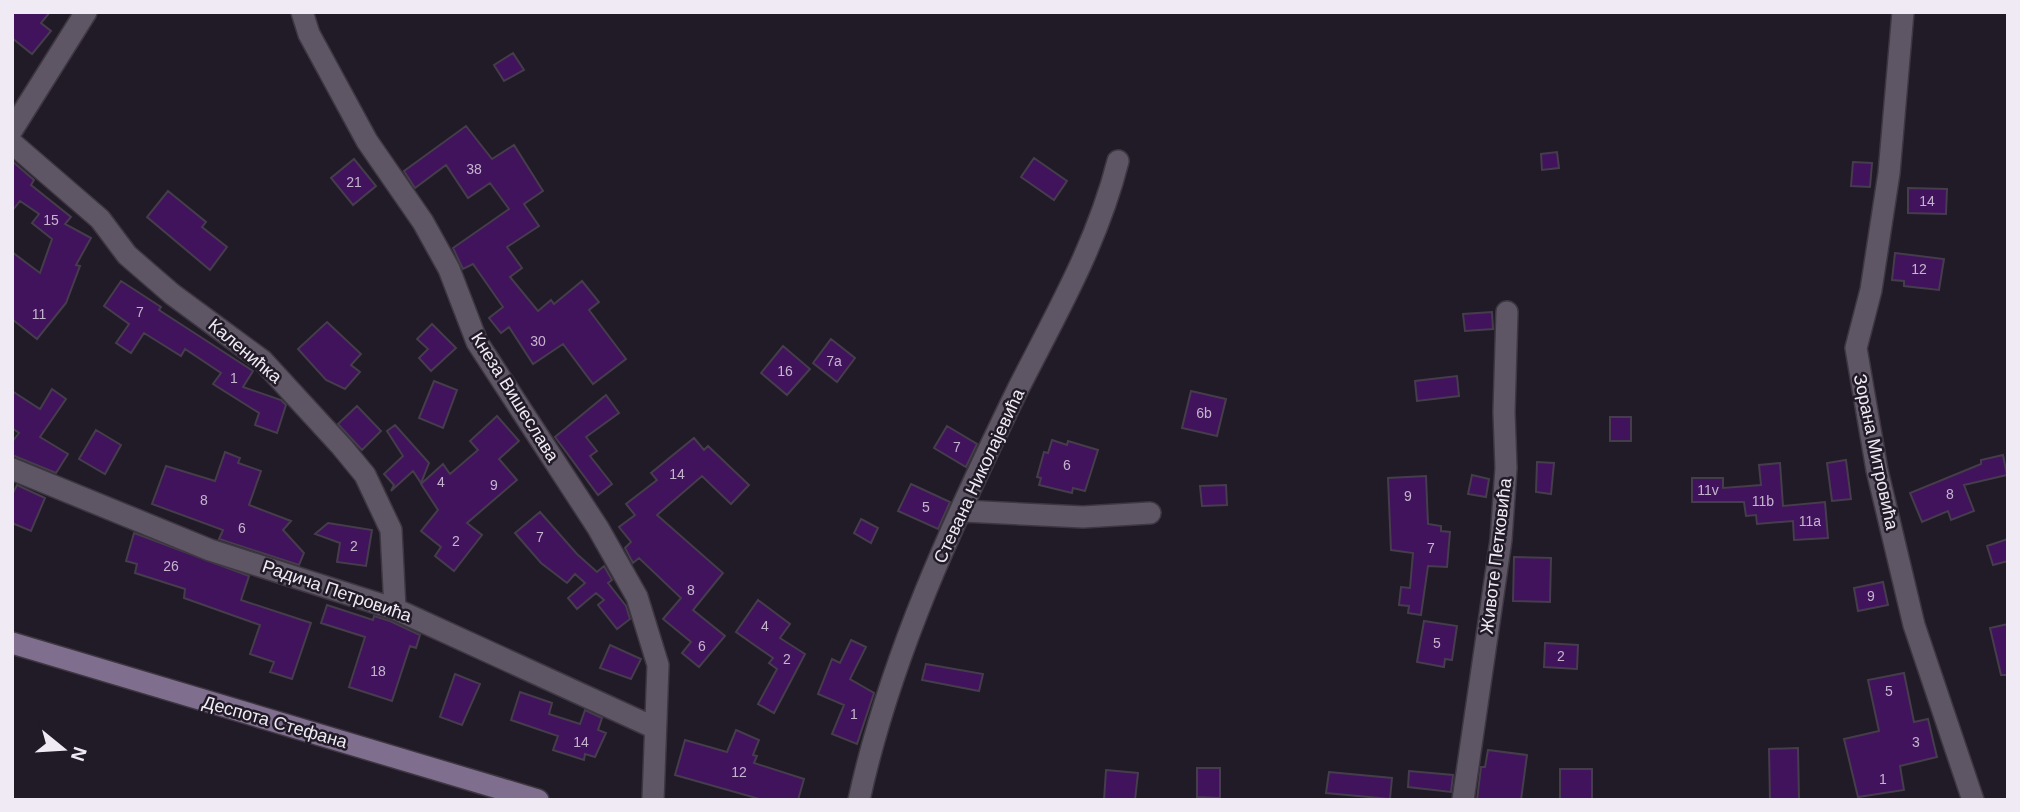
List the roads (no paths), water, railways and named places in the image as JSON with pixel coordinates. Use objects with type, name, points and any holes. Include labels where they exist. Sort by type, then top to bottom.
[{"type":"main road","name":"Деспота Стефана","points":[[12,643],[538,800]]},
{"type":"street","points":[[12,130],[86,12]]},
{"type":"street","name":"Кнеза Вишеслава","points":[[302,12],[309,34],[367,141],[423,222],[449,269],[477,342],[598,528],[637,597],[658,665],[653,800]]},
{"type":"street","name":"Зорана Митровића","points":[[1903,12],[1889,173],[1871,290],[1856,348],[1877,470],[1914,625],[1973,800]]},
{"type":"street","name":"Каленићка","points":[[12,143],[100,219],[127,255],[172,294],[263,361],[342,447],[365,475],[391,530],[395,609]]},
{"type":"street","name":"Стевана Николајевића","points":[[859,800],[870,749],[920,606],[1019,387],[1082,265],[1106,205],[1118,161]]},
{"type":"street","name":"Животе Петковића","points":[[1462,800],[1501,540],[1506,468],[1504,412],[1507,312]]},
{"type":"street","name":"Радича Петровића","points":[[12,470],[210,550],[395,609],[655,729]]},
{"type":"street","points":[[962,511],[1083,517],[1150,513]]}]
